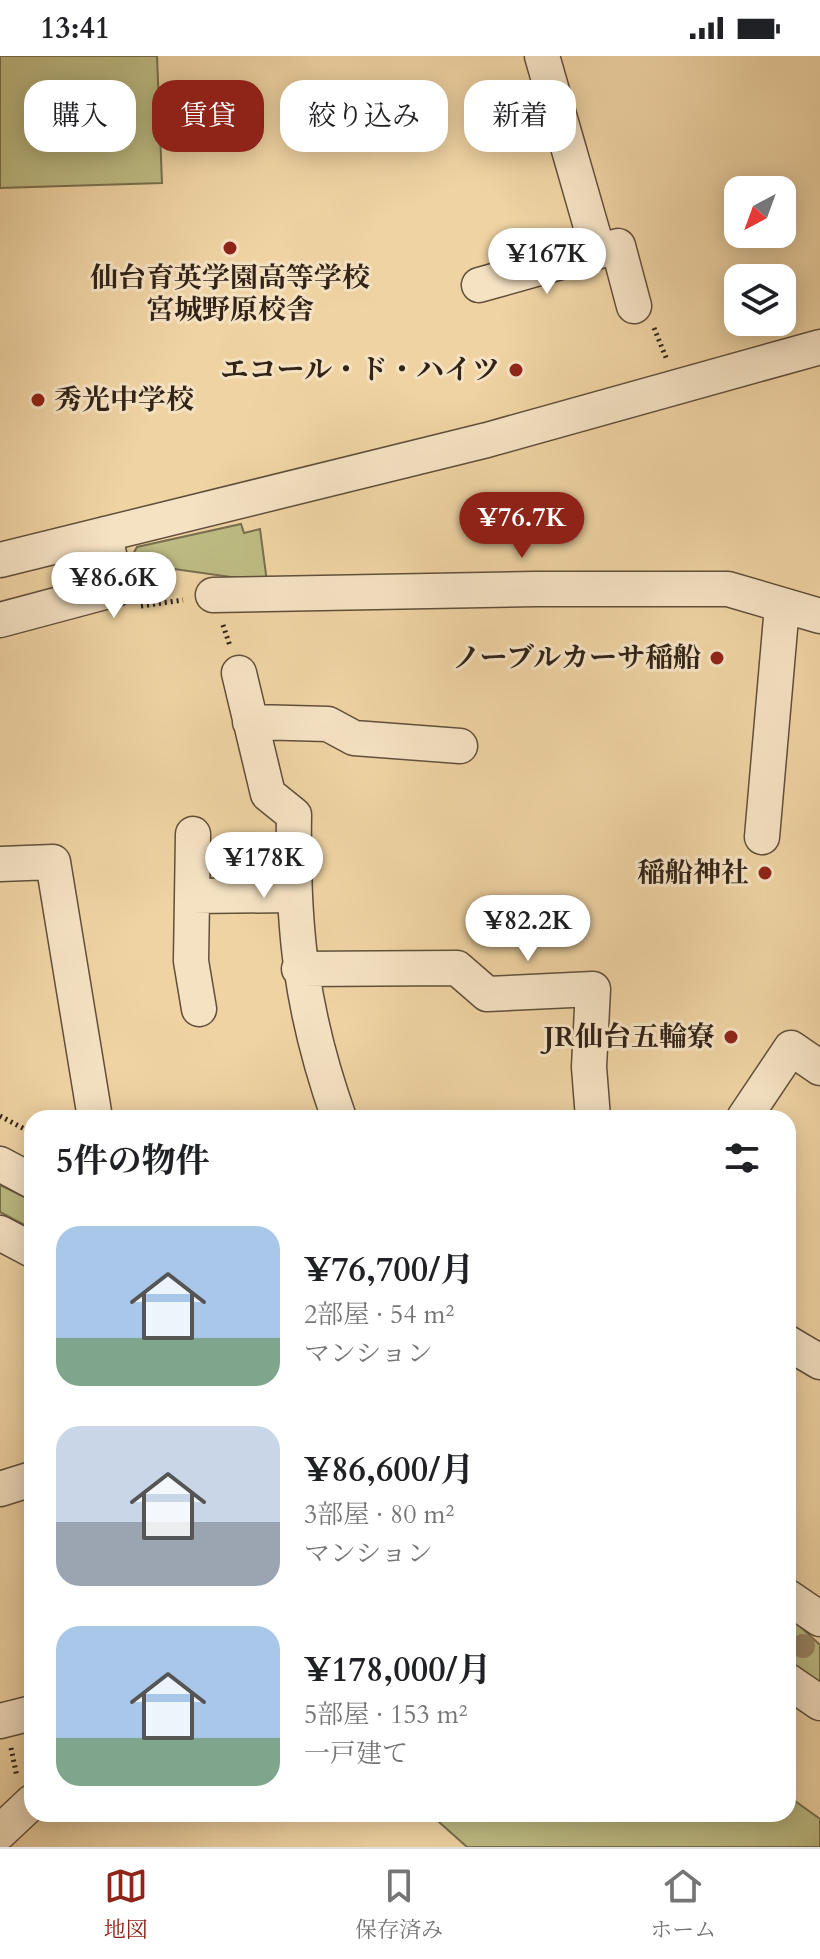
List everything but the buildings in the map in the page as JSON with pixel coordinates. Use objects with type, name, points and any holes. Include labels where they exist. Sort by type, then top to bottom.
[{"type":"street","points":[[542,56],[598,251]]},
{"type":"street","points":[[479,285],[618,246],[634,306]]},
{"type":"street","points":[[0,560],[487,440],[820,347]]},
{"type":"street","points":[[0,620],[116,589],[105,534]]},
{"type":"street","points":[[213,595],[728,589],[820,616]]},
{"type":"street","points":[[762,837],[782,606]]},
{"type":"street","points":[[239,673],[268,794],[294,815],[293,895],[299,969],[322,1069],[336,1110]]},
{"type":"street","points":[[250,722],[328,724],[354,738],[460,746]]},
{"type":"street","points":[[193,834],[191,961],[199,1009]]},
{"type":"street","points":[[0,864],[53,862],[94,1110]]},
{"type":"street","points":[[192,896],[293,895]]},
{"type":"street","points":[[299,969],[457,968],[487,994],[593,989],[589,1067],[592,1110]]},
{"type":"street","points":[[749,1110],[791,1048],[820,1068]]},
{"type":"street","points":[[0,1164],[24,1177]]},
{"type":"street","points":[[0,1233],[24,1246]]},
{"type":"street","points":[[796,1348],[820,1362]]},
{"type":"street","points":[[0,1489],[24,1482]]},
{"type":"street","points":[[796,1602],[820,1619]]},
{"type":"street","points":[[796,1686],[820,1703]]},
{"type":"path","points":[[0,1116],[24,1129]]},
{"type":"path","points":[[9,1713],[18,1815]]},
{"type":"shaded area","points":[[0,56],[157,56],[158,80],[152,80],[152,152],[161,152],[162,183],[0,188]]},
{"type":"shaded area","points":[[241,524],[244,533],[260,529],[267,582],[167,568],[136,575],[126,567],[137,547]]},
{"type":"shaded area","points":[[0,1185],[24,1197],[24,1225],[0,1212]]},
{"type":"shaded area","points":[[796,1622],[820,1645],[820,1684],[796,1667]]},
{"type":"shaded area","points":[[796,1802],[820,1819],[820,1847],[467,1847],[439,1822],[796,1822]]},
{"type":"place","name":"仙台育英学園高等学校 宮城野原校舎","points":[[230,248]]},
{"type":"place","name":"エコール・ド・ハイツ","points":[[516,370]]},
{"type":"place","name":"秀光中学校","points":[[38,400]]},
{"type":"place","name":"ノーブルカーサ稲船","points":[[717,658]]},
{"type":"place","name":"稲船神社","points":[[765,873]]},
{"type":"place","name":"JR仙台五輪寮","points":[[731,1037]]}]
